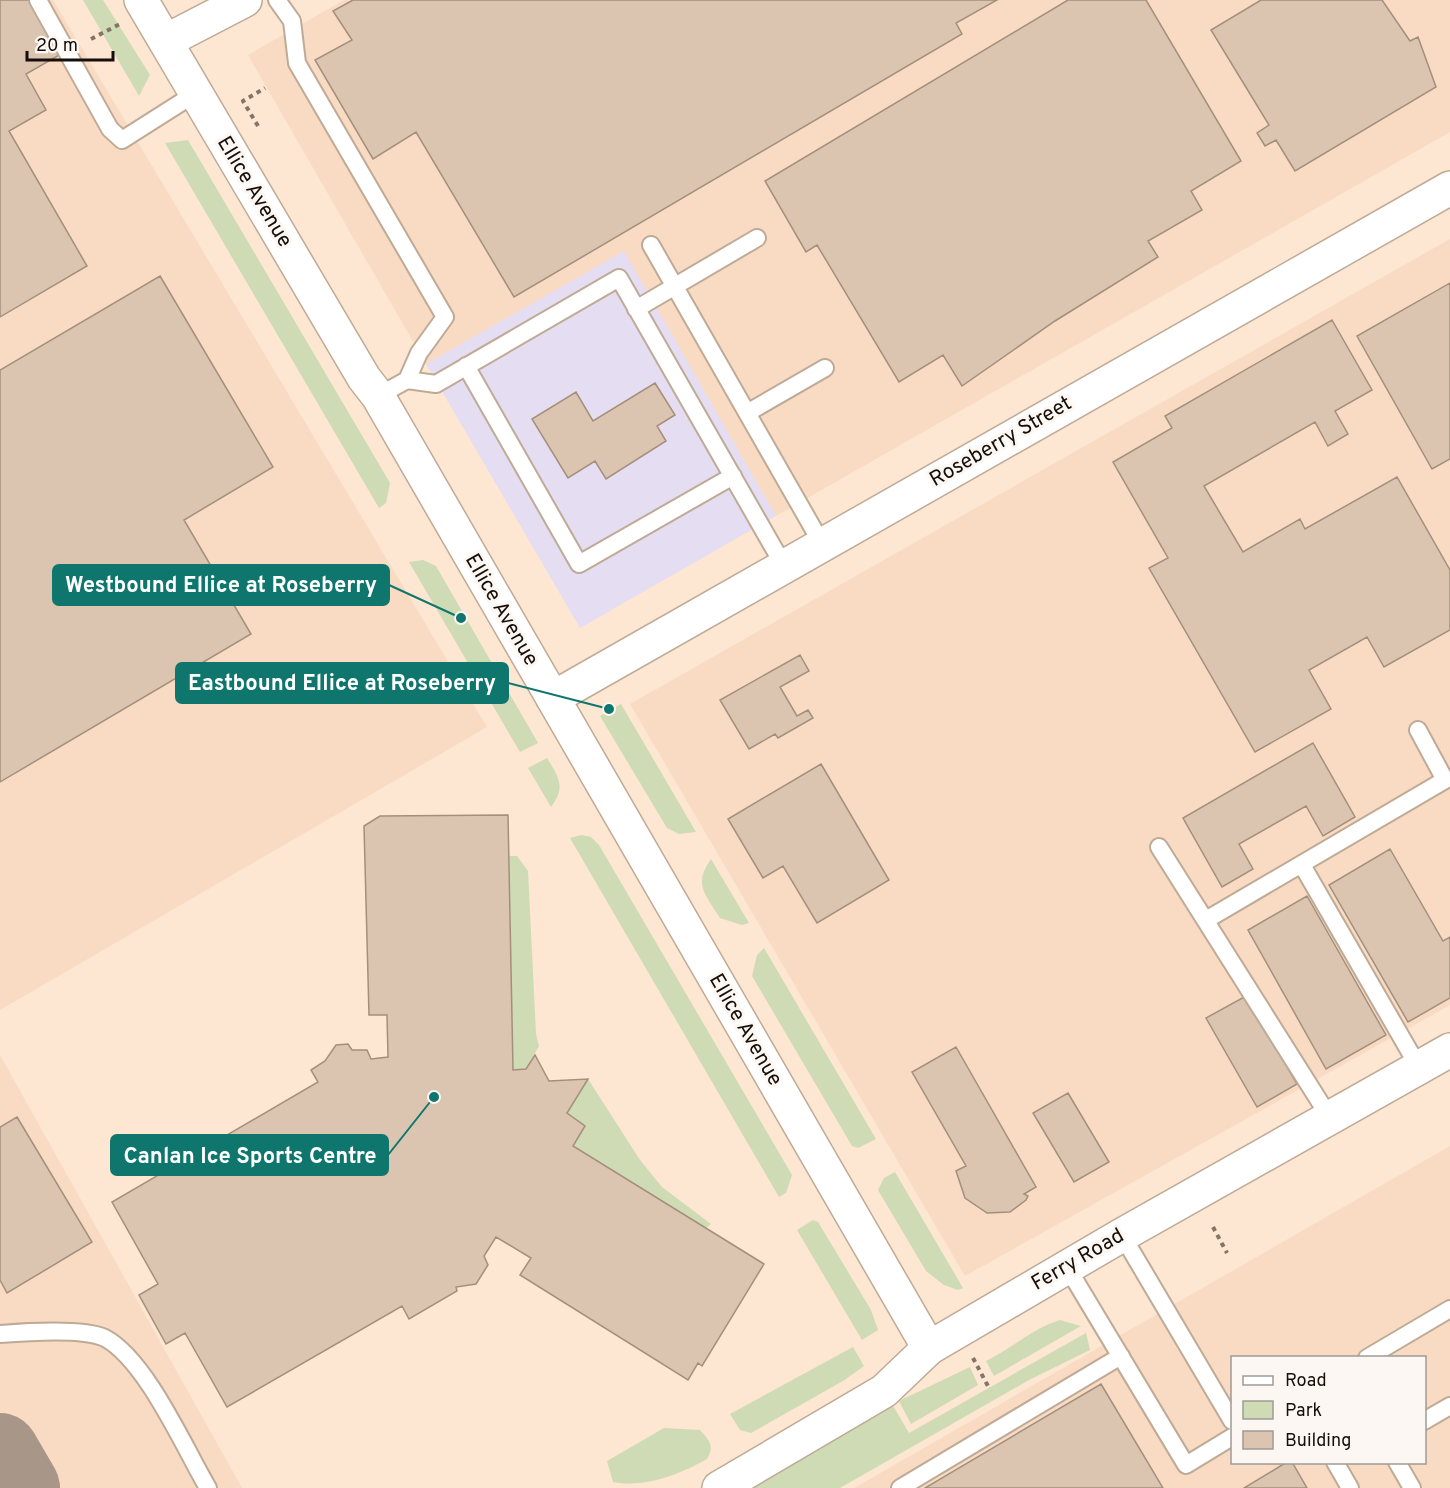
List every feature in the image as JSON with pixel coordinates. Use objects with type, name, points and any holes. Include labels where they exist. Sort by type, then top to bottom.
[{"type":"main road","name":"Ellice Avenue","points":[[141,0],[364,378],[378,396],[929,1348]]},
{"type":"main road","points":[[166,41],[245,0]]},
{"type":"main road","name":"Roseberry Street","points":[[553,698],[1450,188]]},
{"type":"main road","name":"Ferry Road","points":[[719,1488],[884,1391],[929,1348],[1122,1235],[1441,1057]]},
{"type":"lane","points":[[38,0],[110,129],[122,140],[196,93]]},
{"type":"lane","points":[[277,0],[291,21],[297,63],[445,317],[419,353],[407,380]]},
{"type":"lane","points":[[636,309],[757,238]]},
{"type":"lane","points":[[651,245],[822,544]]},
{"type":"lane","points":[[378,396],[407,380],[436,384],[619,278],[784,566]]},
{"type":"lane","points":[[466,366],[579,564],[733,476]]},
{"type":"lane","points":[[747,413],[825,368]]},
{"type":"lane","points":[[1206,920],[1447,785],[1418,730]]},
{"type":"lane","points":[[1159,847],[1330,1118]]},
{"type":"lane","points":[[1302,865],[1441,1057]]},
{"type":"lane","points":[[1122,1235],[1231,1418]]},
{"type":"lane","points":[[1067,1267],[1186,1465],[1231,1438]]},
{"type":"lane","points":[[1370,1356],[1450,1309]]},
{"type":"lane","points":[[0,1334],[88,1334],[104,1338],[125,1353],[141,1371],[208,1488]]},
{"type":"lane","points":[[900,1488],[1121,1356]]},
{"type":"lane","points":[[1426,1420],[1450,1406]]},
{"type":"lane","points":[[1340,1464],[1350,1488]]},
{"type":"lane","points":[[1398,1464],[1413,1488]]},
{"type":"path","points":[[258,126],[243,101],[265,88]]},
{"type":"path","points":[[1213,1227],[1227,1253]]},
{"type":"shaded area","points":[[0,0],[53,0],[487,727],[0,1010]]},
{"type":"shaded area","points":[[344,0],[1450,0],[1450,132],[776,516],[624,251],[426,364],[248,55]]},
{"type":"shaded area","points":[[1450,239],[1450,1005],[965,1276],[630,704]]},
{"type":"shaded area","points":[[624,250],[776,516],[580,628],[426,364]]},
{"type":"shaded area","points":[[0,1055],[242,1488],[0,1488]]},
{"type":"shaded area","points":[[1450,1146],[1450,1488],[854,1488]]},
{"type":"green space","points":[[83,0],[103,0],[150,75],[139,96]]},
{"type":"green space","points":[[188,140],[390,483],[386,503],[379,508],[165,143]]},
{"type":"green space","points":[[423,560],[436,566],[538,743],[520,752],[409,562]]},
{"type":"green space","points":[[621,704],[696,832],[679,834],[667,828],[600,716]]},
{"type":"green space","points":[[547,758],[559,783],[556,800],[551,807],[528,768]]},
{"type":"green space","points":[[581,835],[591,837],[599,845],[792,1175],[786,1193],[779,1197],[570,838]]},
{"type":"green space","points":[[509,856],[517,856],[528,871],[536,1034],[539,1046],[526,1069],[513,1070]]},
{"type":"green space","points":[[711,859],[749,923],[742,925],[720,918],[706,896],[702,883]]},
{"type":"green space","points":[[764,948],[876,1139],[858,1148],[852,1146],[752,976],[757,955]]},
{"type":"green space","points":[[588,1079],[640,1160],[662,1187],[711,1224],[706,1228],[573,1146],[584,1126],[567,1113]]},
{"type":"green space","points":[[895,1172],[963,1288],[958,1290],[944,1285],[926,1271],[878,1190],[884,1178]]},
{"type":"green space","points":[[813,1220],[818,1222],[871,1310],[878,1330],[862,1340],[797,1230]]},
{"type":"green space","points":[[1060,1320],[1081,1326],[994,1376],[986,1361],[1041,1328]]},
{"type":"green space","points":[[1086,1333],[1090,1350],[1029,1380],[840,1488],[743,1488],[892,1404],[909,1433]]},
{"type":"green space","points":[[853,1347],[864,1366],[843,1381],[751,1433],[740,1430],[730,1414]]},
{"type":"green space","points":[[970,1367],[978,1385],[911,1424],[899,1401]]},
{"type":"green space","points":[[664,1428],[700,1430],[711,1447],[707,1459],[685,1470],[649,1482],[613,1482],[607,1461]]},
{"type":"building","points":[[0,0],[29,0],[61,54],[26,74],[46,110],[9,131],[87,266],[0,317]]},
{"type":"building","points":[[353,0],[997,0],[956,23],[962,34],[514,297],[416,132],[373,159],[315,60],[352,40],[333,11]]},
{"type":"building","points":[[1068,0],[1146,0],[1241,161],[1191,191],[1202,210],[1148,241],[1158,257],[1055,321],[962,386],[943,355],[899,382],[817,245],[806,252],[765,181]]},
{"type":"building","points":[[1261,0],[1382,0],[1410,41],[1418,37],[1436,87],[1295,171],[1276,140],[1265,146],[1257,133],[1269,125],[1211,30]]},
{"type":"building","points":[[160,276],[273,467],[184,520],[251,634],[0,782],[0,370]]},
{"type":"building","points":[[1450,283],[1450,459],[1432,469],[1357,336]]},
{"type":"building","points":[[1332,320],[1372,390],[1335,411],[1348,434],[1328,446],[1315,422],[1204,486],[1243,552],[1300,519],[1305,529],[1397,477],[1450,570],[1450,630],[1384,667],[1367,637],[1309,670],[1331,709],[1255,752],[1149,568],[1168,558],[1113,462],[1172,428],[1165,416]]},
{"type":"building","points":[[655,383],[675,415],[657,426],[666,441],[606,479],[595,461],[568,478],[532,419],[576,392],[593,421]]},
{"type":"building","points":[[800,655],[809,671],[780,687],[797,716],[808,710],[813,718],[778,738],[775,734],[749,749],[720,700]]},
{"type":"building","points":[[1313,743],[1355,817],[1323,836],[1306,806],[1239,844],[1253,869],[1222,887],[1183,818]]},
{"type":"building","points":[[821,764],[889,880],[817,923],[783,866],[763,878],[728,819]]},
{"type":"building","points":[[508,815],[513,1070],[526,1069],[535,1055],[549,1081],[588,1079],[567,1113],[585,1126],[573,1146],[764,1264],[702,1366],[698,1363],[688,1380],[520,1275],[531,1258],[496,1237],[484,1256],[488,1265],[476,1284],[456,1287],[457,1291],[409,1319],[402,1306],[227,1407],[185,1333],[166,1344],[139,1295],[158,1284],[112,1202],[318,1082],[311,1070],[325,1061],[336,1045],[348,1044],[352,1050],[367,1050],[371,1059],[388,1057],[387,1015],[369,1015],[364,826],[380,816]]},
{"type":"building","points":[[1390,849],[1443,941],[1450,937],[1450,998],[1408,1022],[1329,885]]},
{"type":"building","points":[[1307,896],[1386,1035],[1326,1069],[1248,930]]},
{"type":"building","points":[[1246,996],[1297,1084],[1257,1107],[1206,1018]]},
{"type":"building","points":[[956,1047],[1036,1187],[1024,1194],[1028,1196],[1026,1200],[1010,1212],[987,1213],[965,1198],[956,1171],[966,1166],[912,1072]]},
{"type":"building","points":[[1068,1093],[1109,1162],[1074,1182],[1033,1113]]},
{"type":"building","points":[[17,1117],[92,1242],[7,1293],[0,1280],[0,1127]]},
{"type":"building","points":[[1101,1384],[1163,1488],[925,1488]]},
{"type":"building","points":[[1284,1464],[1293,1464],[1307,1488],[1244,1488]]},
{"type":"taxiway","points":[[0,1452],[21,1488]]},
{"type":"place","name":"Westbound Ellice at Roseberry","points":[[461,618]]},
{"type":"place","name":"Eastbound Ellice at Roseberry","points":[[609,709]]},
{"type":"place","name":"Canlan Ice Sports Centre","points":[[434,1097]]}]
